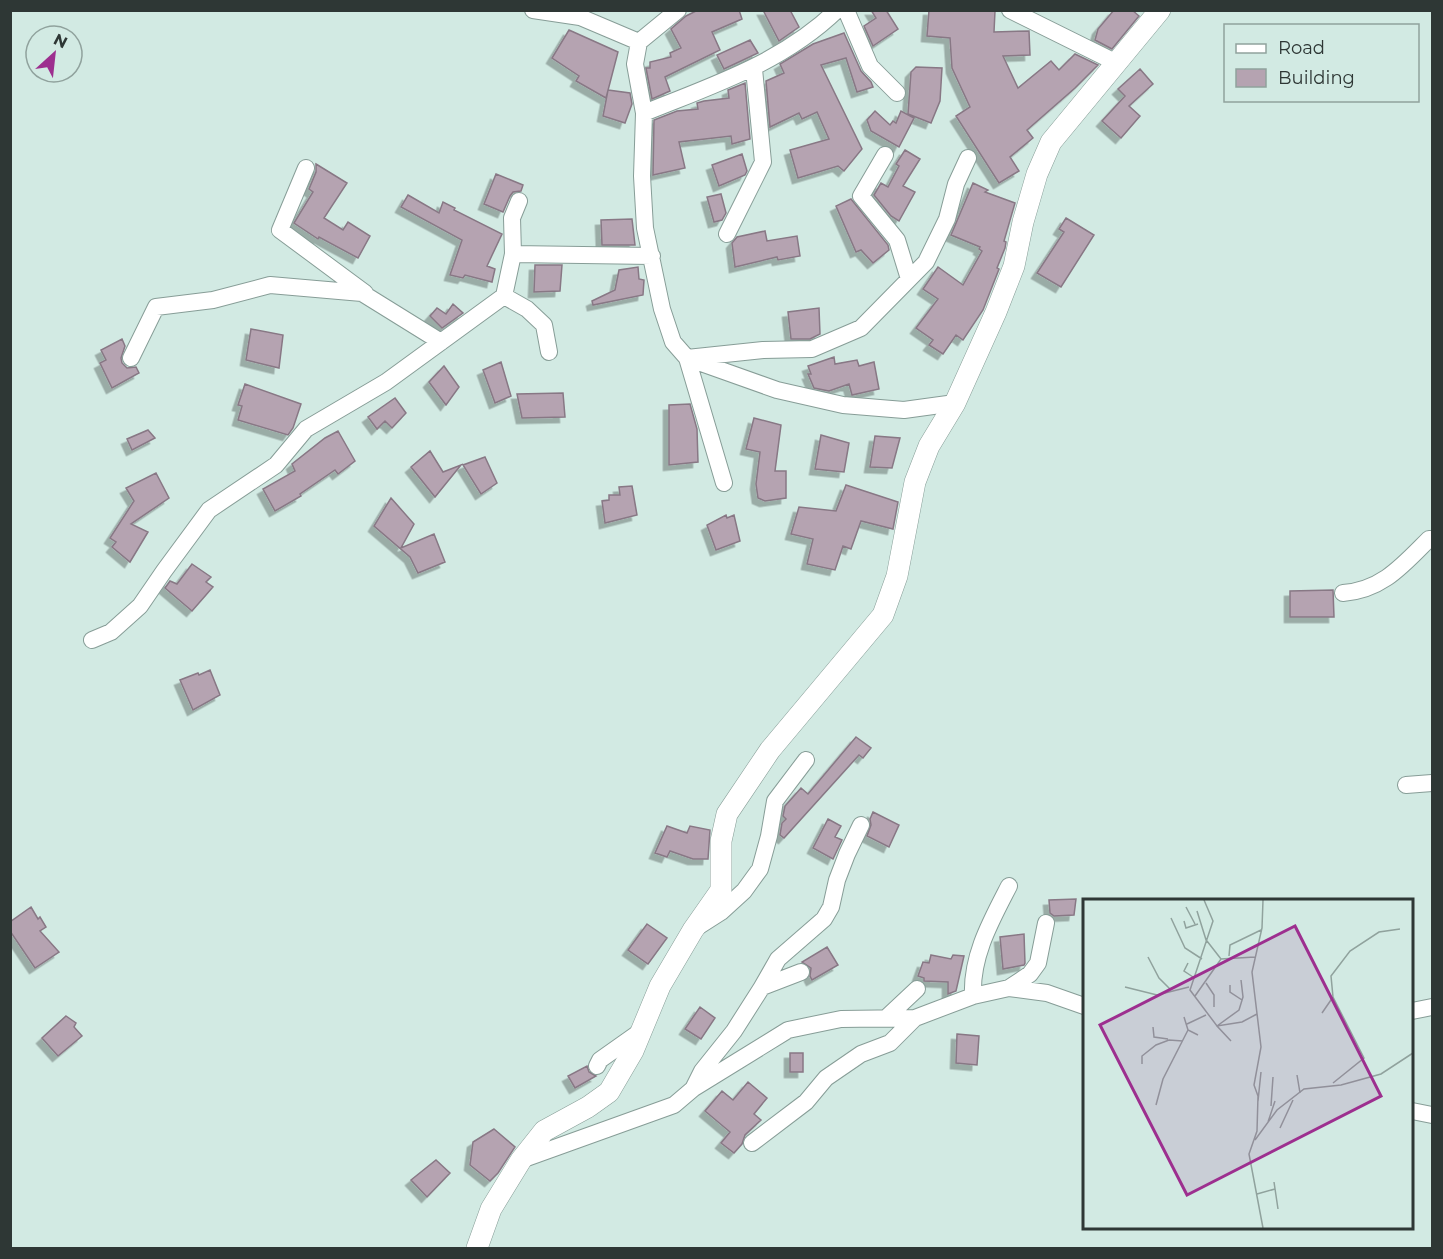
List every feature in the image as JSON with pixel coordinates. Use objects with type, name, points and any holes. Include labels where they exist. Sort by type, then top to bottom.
[{"type":"main road","points":[[477,1248],[491,1209],[521,1160],[544,1131],[588,1107],[609,1092],[633,1051],[660,986],[693,930],[721,890],[721,841],[727,814],[770,750],[883,615],[897,576],[915,482],[929,446],[955,403],[996,312],[1014,266],[1023,222],[1037,174],[1051,142],[1160,10]]},
{"type":"street","points":[[533,10],[580,17],[639,42]]},
{"type":"street","points":[[678,10],[639,42],[635,64],[644,113],[642,176],[645,228],[662,309],[673,342],[687,358],[724,483]]},
{"type":"street","points":[[644,113],[754,69],[816,31],[837,10]]},
{"type":"street","points":[[846,10],[870,66],[897,93]]},
{"type":"street","points":[[1010,10],[1117,63]]},
{"type":"street","points":[[727,234],[763,162],[754,69]]},
{"type":"street","points":[[885,155],[861,196],[897,240],[909,279]]},
{"type":"street","points":[[687,358],[763,350],[812,349],[861,328],[926,262],[947,219],[956,184],[968,158]]},
{"type":"street","points":[[306,168],[280,230],[373,300]]},
{"type":"street","points":[[92,640],[111,632],[140,606],[209,510],[276,465],[306,429],[386,382],[504,296],[513,254],[512,218],[519,201]]},
{"type":"street","points":[[513,254],[652,256]]},
{"type":"street","points":[[131,358],[156,307],[213,300],[270,285],[362,292],[441,342]]},
{"type":"street","points":[[504,296],[527,309],[544,325],[549,352]]},
{"type":"street","points":[[687,358],[777,390],[843,405],[904,410],[955,403]]},
{"type":"street","points":[[1343,593],[1360,592],[1394,575],[1429,539],[1432,539]]},
{"type":"street","points":[[693,930],[722,912],[744,891],[760,869],[775,801],[806,760]]},
{"type":"street","points":[[1406,785],[1432,783]]},
{"type":"street","points":[[694,1088],[702,1071],[734,1031],[778,959],[824,919],[831,907],[837,880],[847,854],[861,825]]},
{"type":"street","points":[[973,996],[972,982],[976,958],[1009,886]]},
{"type":"street","points":[[1009,988],[1030,974],[1038,963],[1046,923]]},
{"type":"street","points":[[762,987],[801,972]]},
{"type":"street","points":[[521,1160],[674,1105],[694,1088],[788,1030],[841,1019],[915,1018],[973,996],[1009,988],[1047,993],[1083,1006]]},
{"type":"street","points":[[886,1018],[917,989]]},
{"type":"street","points":[[1413,1011],[1432,1007]]},
{"type":"street","points":[[752,1143],[806,1102],[826,1078],[861,1054],[890,1043],[915,1018]]},
{"type":"street","points":[[597,1066],[600,1060],[642,1031]]},
{"type":"street","points":[[1413,1111],[1432,1115]]},
{"type":"building","points":[[698,10],[739,10],[742,19],[712,32],[720,50],[665,77],[670,91],[652,99],[646,68],[650,68],[650,62],[671,57],[670,53],[681,48],[671,29],[686,16]]},
{"type":"building","points":[[763,10],[790,10],[799,27],[779,41]]},
{"type":"building","points":[[871,10],[886,10],[898,29],[873,46],[864,26],[876,18]]},
{"type":"building","points":[[929,10],[995,11],[994,32],[1029,31],[1030,55],[1003,56],[1018,88],[1051,61],[1059,70],[1075,54],[1098,65],[1027,130],[1033,138],[1010,157],[1019,171],[999,183],[956,116],[970,107],[952,68],[950,38],[927,36]]},
{"type":"building","points":[[1114,10],[1132,10],[1139,16],[1112,49],[1095,40],[1098,29]]},
{"type":"building","points":[[569,30],[618,52],[606,98],[576,81],[579,76],[552,58]]},
{"type":"building","points":[[844,33],[861,71],[873,87],[857,92],[846,58],[821,65],[862,149],[844,171],[838,166],[798,178],[790,150],[829,139],[817,112],[802,119],[799,113],[770,127],[766,81],[784,73],[780,64],[813,44]]},
{"type":"building","points":[[750,40],[758,53],[724,69],[717,55]]},
{"type":"building","points":[[916,67],[942,68],[940,101],[931,123],[908,114],[911,72]]},
{"type":"building","points":[[1140,69],[1153,84],[1129,106],[1140,116],[1121,138],[1102,121],[1125,96],[1118,89]]},
{"type":"building","points":[[745,83],[750,139],[732,144],[731,136],[679,142],[685,168],[653,175],[654,120],[677,111],[698,109],[697,103],[729,98],[728,90]]},
{"type":"building","points":[[608,90],[630,93],[632,104],[625,123],[603,116]]},
{"type":"building","points":[[875,111],[890,125],[893,121],[896,123],[901,111],[914,118],[899,147],[871,131],[867,120]]},
{"type":"building","points":[[905,150],[920,159],[903,186],[915,192],[899,221],[891,216],[874,195],[881,183],[888,187],[899,166],[896,164]]},
{"type":"building","points":[[742,154],[747,171],[745,175],[719,186],[712,165]]},
{"type":"building","points":[[316,164],[347,183],[324,218],[343,230],[348,222],[370,236],[358,258],[319,237],[318,239],[294,223],[313,192],[309,189],[316,172]]},
{"type":"building","points":[[496,174],[523,185],[521,191],[513,192],[510,196],[503,212],[484,204]]},
{"type":"building","points":[[973,183],[988,190],[985,192],[1015,203],[1004,241],[1006,242],[1005,248],[997,268],[999,269],[983,310],[963,340],[956,335],[943,354],[929,345],[933,340],[916,328],[938,299],[923,289],[938,267],[963,285],[982,251],[980,247],[951,235]]},
{"type":"building","points":[[721,194],[726,213],[722,220],[714,222],[707,197]]},
{"type":"building","points":[[408,195],[439,213],[443,202],[502,234],[487,266],[495,269],[492,282],[465,275],[463,278],[450,275],[462,240],[401,207]]},
{"type":"building","points":[[851,199],[888,245],[889,250],[873,263],[861,250],[856,252],[836,206]]},
{"type":"building","points":[[1066,218],[1094,235],[1061,287],[1037,273],[1064,232],[1059,229]]},
{"type":"building","points":[[632,219],[635,245],[602,245],[601,220]]},
{"type":"building","points":[[765,231],[767,241],[797,236],[800,256],[778,260],[777,257],[735,267],[732,243],[737,237]]},
{"type":"building","points":[[535,265],[562,265],[560,291],[534,292]]},
{"type":"building","points":[[638,267],[639,279],[644,280],[643,295],[593,305],[592,301],[615,290],[619,270]]},
{"type":"building","points":[[453,304],[463,313],[442,328],[430,316],[437,308],[446,314]]},
{"type":"building","points":[[819,308],[820,334],[810,339],[791,339],[788,312]]},
{"type":"building","points":[[251,329],[283,335],[279,368],[246,360]]},
{"type":"building","points":[[122,339],[125,346],[121,358],[122,363],[127,368],[136,367],[139,373],[112,388],[100,363],[106,360],[101,350]]},
{"type":"building","points":[[834,357],[835,364],[857,360],[859,366],[874,362],[879,389],[852,395],[849,384],[829,391],[814,388],[808,374],[811,374],[808,366]]},
{"type":"building","points":[[501,362],[511,396],[495,403],[483,370]]},
{"type":"building","points":[[444,366],[459,387],[446,405],[429,382]]},
{"type":"building","points":[[245,384],[301,404],[293,428],[288,435],[238,420],[242,406],[238,405]]},
{"type":"building","points":[[563,393],[565,417],[522,418],[517,394]]},
{"type":"building","points":[[395,398],[406,413],[392,428],[385,421],[377,429],[368,417]]},
{"type":"building","points":[[690,404],[697,429],[698,462],[669,465],[669,405]]},
{"type":"building","points":[[754,418],[781,425],[775,471],[786,471],[786,498],[765,501],[758,498],[756,484],[760,452],[746,449]]},
{"type":"building","points":[[148,430],[155,438],[132,450],[127,439]]},
{"type":"building","points":[[338,431],[355,461],[338,474],[335,470],[300,494],[301,496],[275,511],[263,489],[295,471],[292,464],[325,438]]},
{"type":"building","points":[[821,435],[849,443],[844,472],[815,469]]},
{"type":"building","points":[[875,436],[900,438],[892,468],[870,467]]},
{"type":"building","points":[[430,451],[443,472],[461,465],[435,497],[411,467]]},
{"type":"building","points":[[485,457],[497,483],[481,494],[463,465]]},
{"type":"building","points":[[156,473],[169,498],[131,524],[148,532],[130,562],[112,547],[116,542],[110,538],[134,501],[126,488]]},
{"type":"building","points":[[846,485],[898,502],[893,529],[861,521],[851,549],[843,546],[835,570],[807,564],[813,539],[791,534],[799,507],[836,511]]},
{"type":"building","points":[[632,486],[637,515],[605,523],[602,501],[609,500],[609,495],[620,495],[619,487]]},
{"type":"building","points":[[391,498],[414,524],[401,548],[434,534],[445,562],[418,573],[410,557],[374,526]]},
{"type":"building","points":[[726,515],[727,518],[734,515],[740,541],[716,550],[707,525]]},
{"type":"building","points":[[192,564],[211,577],[206,582],[213,587],[192,611],[165,588],[170,581],[177,584]]},
{"type":"building","points":[[1333,590],[1334,617],[1290,617],[1290,591]]},
{"type":"building","points":[[210,670],[220,695],[193,710],[180,680]]},
{"type":"building","points":[[856,737],[871,748],[863,758],[859,755],[784,838],[780,835],[782,823],[786,819],[783,816],[785,806],[801,788],[808,794]]},
{"type":"building","points":[[873,812],[899,825],[889,847],[867,836]]},
{"type":"building","points":[[828,819],[841,826],[835,837],[842,840],[833,859],[813,848]]},
{"type":"building","points":[[667,826],[687,833],[690,826],[710,830],[708,859],[693,859],[670,851],[667,857],[655,853]]},
{"type":"building","points":[[1076,899],[1074,915],[1054,916],[1050,913],[1049,900]]},
{"type":"building","points":[[31,907],[46,927],[40,931],[59,952],[35,968],[10,931],[10,922]]},
{"type":"building","points":[[647,924],[667,938],[648,964],[628,950]]},
{"type":"building","points":[[1024,934],[1024,965],[1003,969],[1000,937]]},
{"type":"building","points":[[827,947],[838,965],[812,980],[811,968],[802,962]]},
{"type":"building","points":[[931,955],[951,959],[953,955],[964,956],[956,991],[948,994],[948,982],[924,981],[924,978],[918,976],[923,962],[929,963]]},
{"type":"building","points":[[700,1007],[715,1018],[701,1039],[685,1029]]},
{"type":"building","points":[[66,1016],[76,1023],[74,1027],[82,1036],[58,1056],[42,1038]]},
{"type":"building","points":[[957,1034],[979,1036],[977,1065],[956,1063]]},
{"type":"building","points":[[790,1053],[803,1053],[803,1072],[790,1072]]},
{"type":"building","points":[[587,1066],[589,1072],[596,1076],[575,1088],[568,1076]]},
{"type":"building","points":[[748,1082],[767,1098],[754,1114],[761,1120],[745,1135],[742,1144],[734,1153],[721,1143],[730,1132],[705,1111],[722,1091],[733,1100]]},
{"type":"building","points":[[494,1129],[515,1147],[490,1181],[470,1165],[473,1142]]},
{"type":"building","points":[[436,1160],[450,1173],[427,1197],[411,1180]]}]
